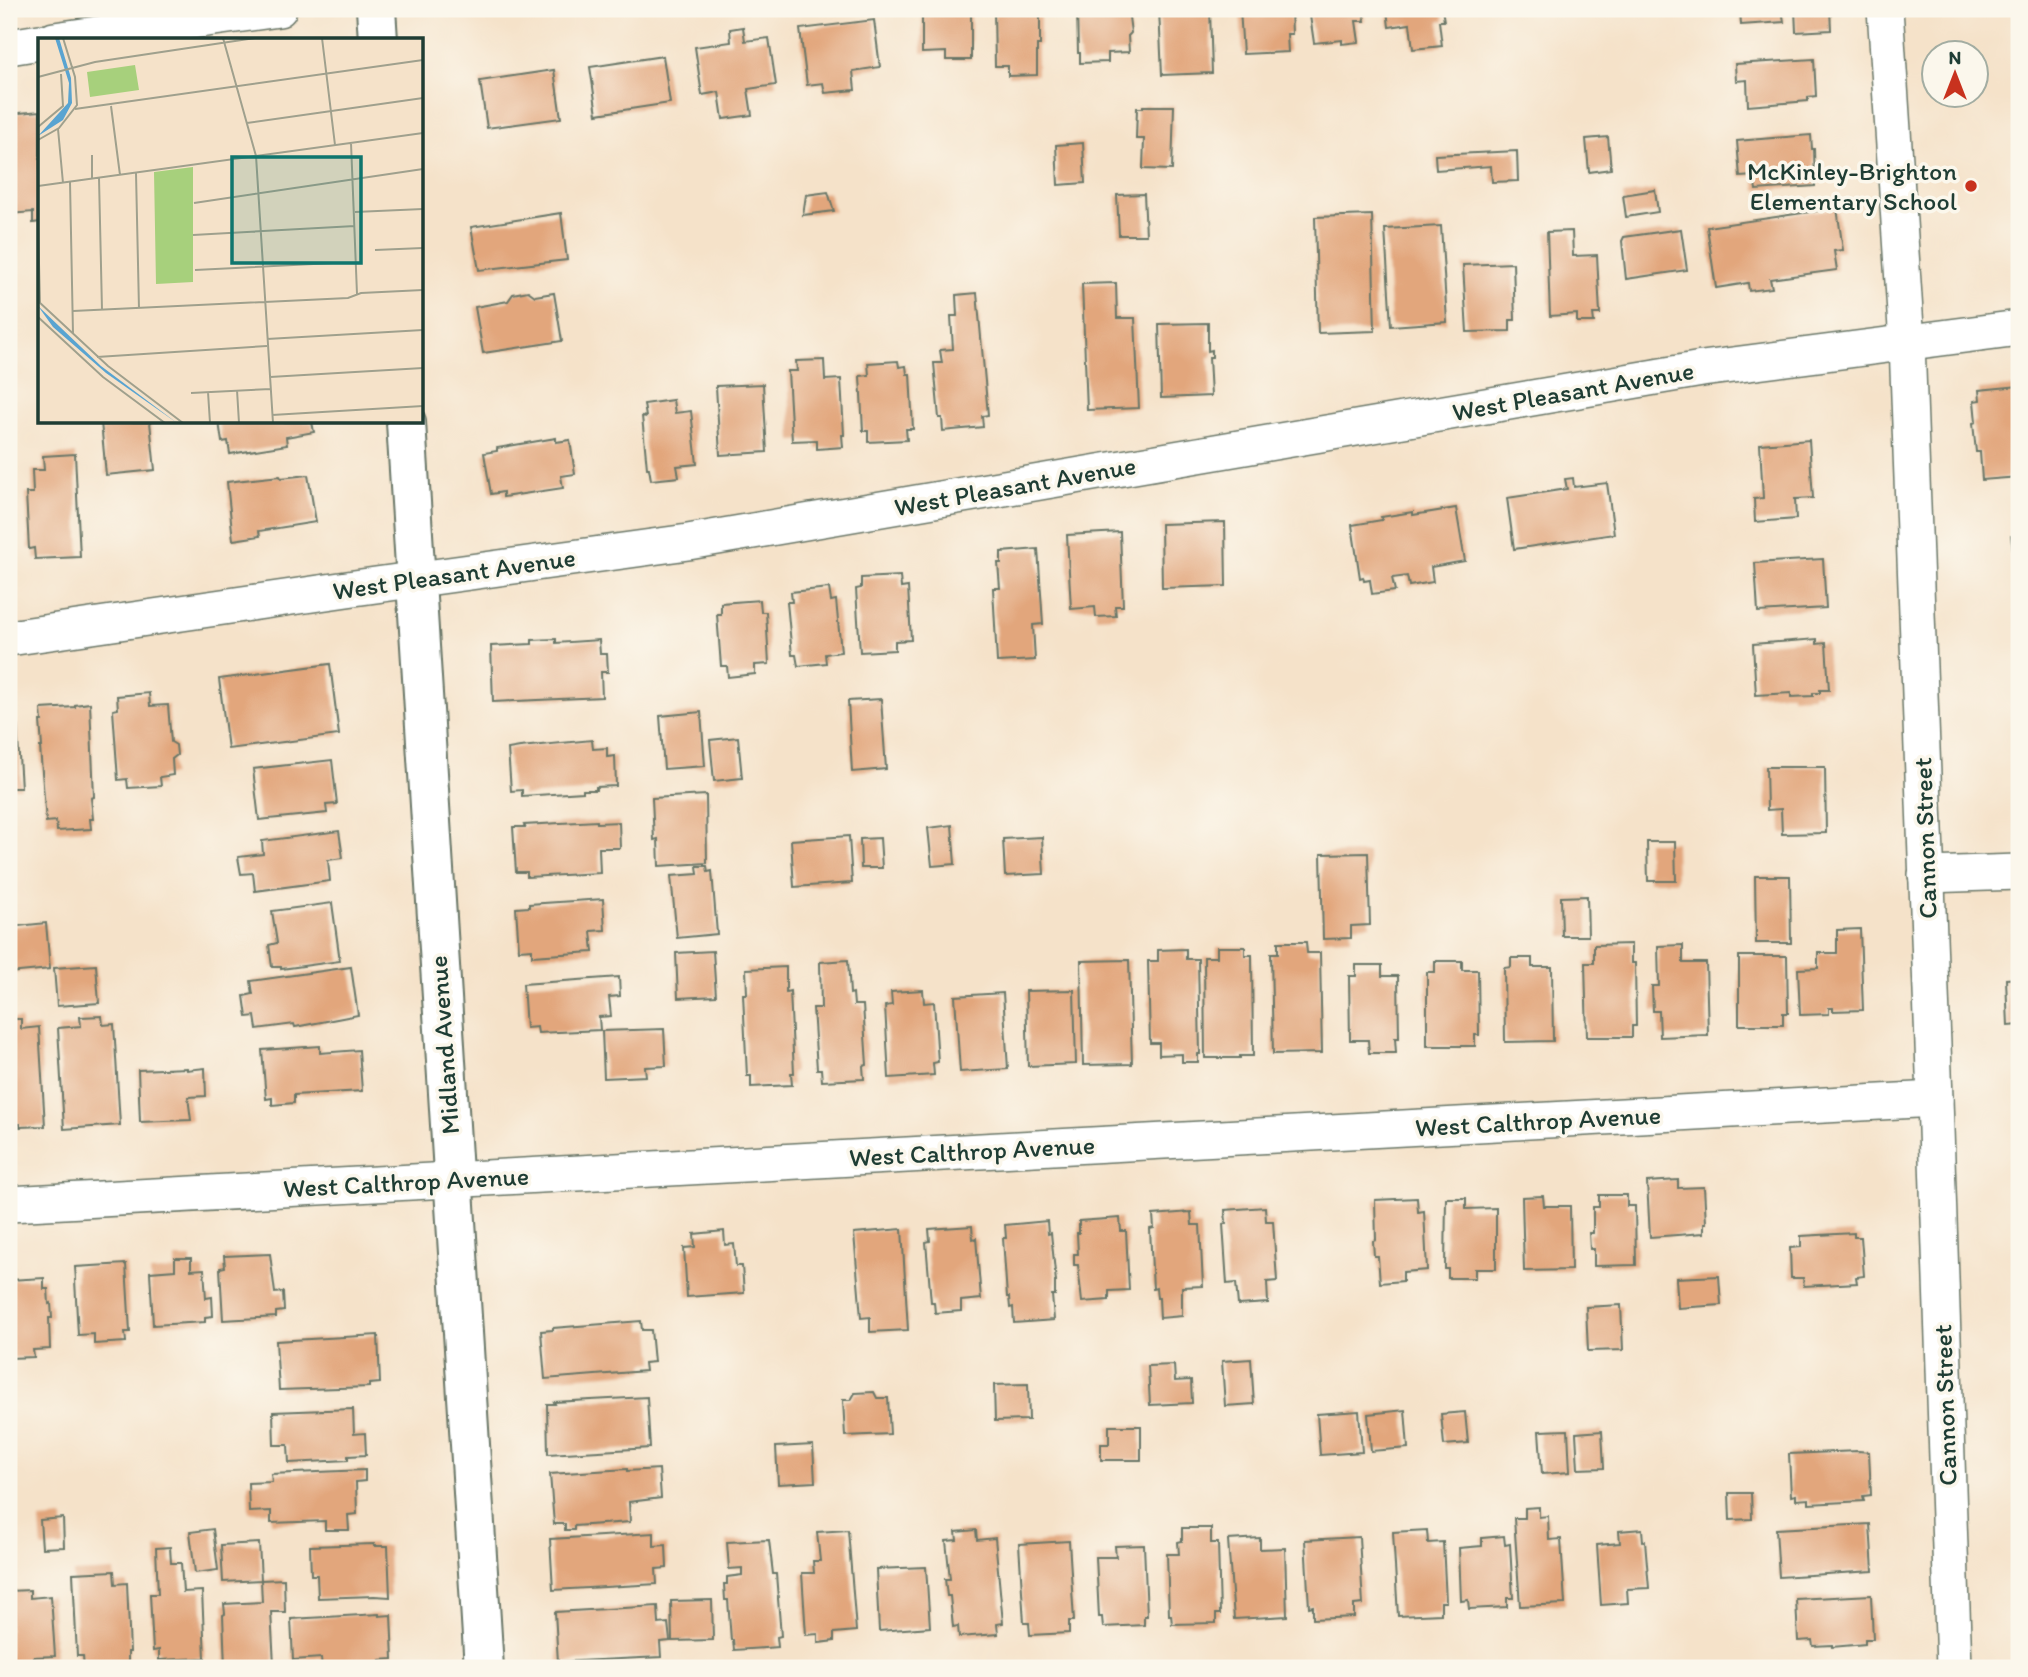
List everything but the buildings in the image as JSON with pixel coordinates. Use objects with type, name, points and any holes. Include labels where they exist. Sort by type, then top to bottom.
[{"type":"street","points":[[69,38],[279,9]]},
{"type":"street","points":[[376,9],[378,38]]},
{"type":"street","name":"Cannon Street","points":[[1885,9],[1907,342],[1954,1668]]},
{"type":"street","points":[[9,47],[38,42]]},
{"type":"street","name":"West Pleasant Avenue","points":[[9,638],[688,542],[1702,369],[2019,328]]},
{"type":"street","name":"Midland Avenue","points":[[406,424],[484,1668]]},
{"type":"street","points":[[1926,875],[2019,872]]},
{"type":"street","name":"West Calthrop Avenue","points":[[9,1204],[1935,1099]]},
{"type":"place","name":"McKinley-Brighton Elementary School","points":[[1971,186]]}]
